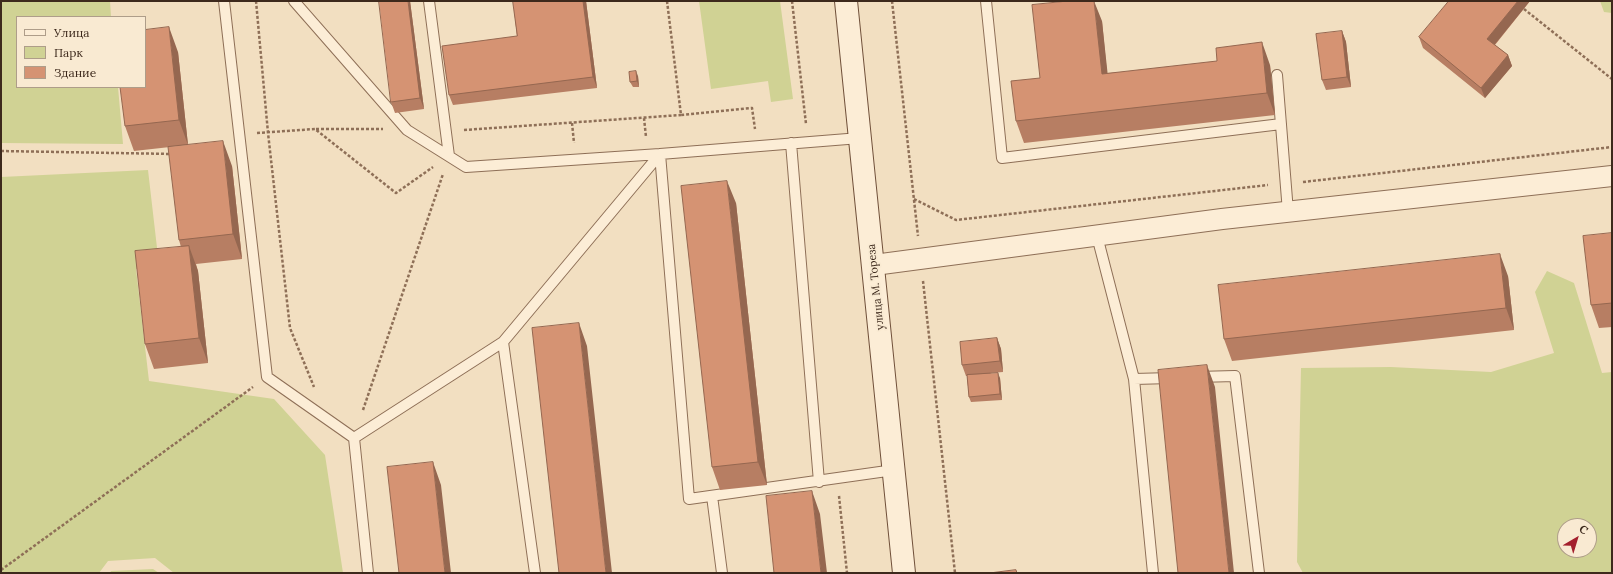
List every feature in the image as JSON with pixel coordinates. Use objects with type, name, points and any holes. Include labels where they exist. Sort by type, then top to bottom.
[{"type":"street","name":"улица М. Тореза","points":[[846,1],[874,265],[904,573]]},
{"type":"street","points":[[874,265],[1288,212],[1612,176]]},
{"type":"lane","points":[[224,1],[267,377],[354,438],[368,573]]},
{"type":"lane","points":[[294,1],[407,130],[466,167],[660,154],[860,138]]},
{"type":"lane","points":[[429,1],[448,156]]},
{"type":"lane","points":[[986,1],[1002,158],[1281,124]]},
{"type":"lane","points":[[1277,75],[1288,212]]},
{"type":"lane","points":[[791,144],[819,482]]},
{"type":"lane","points":[[354,438],[503,342],[660,154]]},
{"type":"lane","points":[[660,154],[689,499],[838,480],[894,470]]},
{"type":"lane","points":[[1097,236],[1134,378],[1153,573]]},
{"type":"lane","points":[[503,342],[536,573]]},
{"type":"lane","points":[[1134,378],[1235,376],[1259,573]]},
{"type":"lane","points":[[712,496],[722,573]]},
{"type":"path","points":[[256,1],[268,133],[290,328],[327,419]]},
{"type":"path","points":[[668,1],[681,115]]},
{"type":"path","points":[[792,1],[808,142]]},
{"type":"path","points":[[892,1],[955,573]]},
{"type":"path","points":[[1524,9],[1612,79]]},
{"type":"path","points":[[446,132],[644,118],[752,108],[755,133]]},
{"type":"path","points":[[644,118],[646,141]]},
{"type":"path","points":[[239,135],[315,129],[407,130]]},
{"type":"path","points":[[315,129],[396,193],[448,156]]},
{"type":"path","points":[[914,199],[956,220],[1612,147]]},
{"type":"path","points":[[1,151],[179,154]]},
{"type":"path","points":[[354,438],[448,156]]},
{"type":"path","points":[[1,570],[267,377]]},
{"type":"path","points":[[838,480],[847,573]]},
{"type":"green space","points":[[1,1],[110,1],[111,16],[16,16],[16,88],[118,88],[123,144],[1,143]]},
{"type":"green space","points":[[699,1],[780,1],[793,99],[771,102],[768,81],[711,89]]},
{"type":"green space","points":[[1600,1],[1612,1],[1612,13],[1604,12]]},
{"type":"green space","points":[[148,170],[159,265],[136,269],[149,381],[274,399],[325,455],[343,573],[174,573],[155,558],[108,561],[99,573],[1,573],[1,177]]},
{"type":"green space","points":[[1547,271],[1574,283],[1602,373],[1612,372],[1612,573],[1303,573],[1297,562],[1301,368],[1391,367],[1491,372],[1554,353],[1535,292]]},
{"type":"green space","points":[[153,569],[159,573],[110,573],[111,571]]},
{"type":"building","points":[[379,1],[408,1],[420,98],[391,102]]},
{"type":"building","points":[[513,1],[583,1],[593,77],[449,95],[442,46],[517,36]]},
{"type":"building","points":[[1068,1],[1094,1],[1102,74],[1217,61],[1216,48],[1262,42],[1267,93],[1016,121],[1011,81],[1040,78],[1032,5]]},
{"type":"building","points":[[1449,1],[1518,1],[1487,39],[1508,55],[1481,88],[1419,37]]},
{"type":"building","points":[[169,27],[179,120],[125,126],[120,88],[146,88],[146,30]]},
{"type":"building","points":[[1342,31],[1347,77],[1322,80],[1316,34]]},
{"type":"building","points":[[636,71],[637,81],[630,82],[629,72]]},
{"type":"building","points":[[223,141],[233,234],[179,240],[168,147]]},
{"type":"building","points":[[727,181],[758,462],[712,467],[681,186]]},
{"type":"building","points":[[1612,233],[1612,303],[1591,305],[1583,236]]},
{"type":"building","points":[[189,246],[199,338],[145,344],[135,251]]},
{"type":"building","points":[[1500,254],[1506,308],[1224,339],[1218,285]]},
{"type":"building","points":[[579,323],[606,573],[559,573],[532,328]]},
{"type":"building","points":[[997,338],[1000,361],[962,365],[960,342]]},
{"type":"building","points":[[1207,365],[1229,573],[1178,573],[1158,370]]},
{"type":"building","points":[[998,373],[1000,394],[969,397],[967,375]]},
{"type":"building","points":[[433,462],[445,573],[399,573],[387,467]]},
{"type":"building","points":[[812,491],[821,573],[774,573],[766,496]]},
{"type":"building","points":[[1016,570],[1017,573],[990,573]]}]
